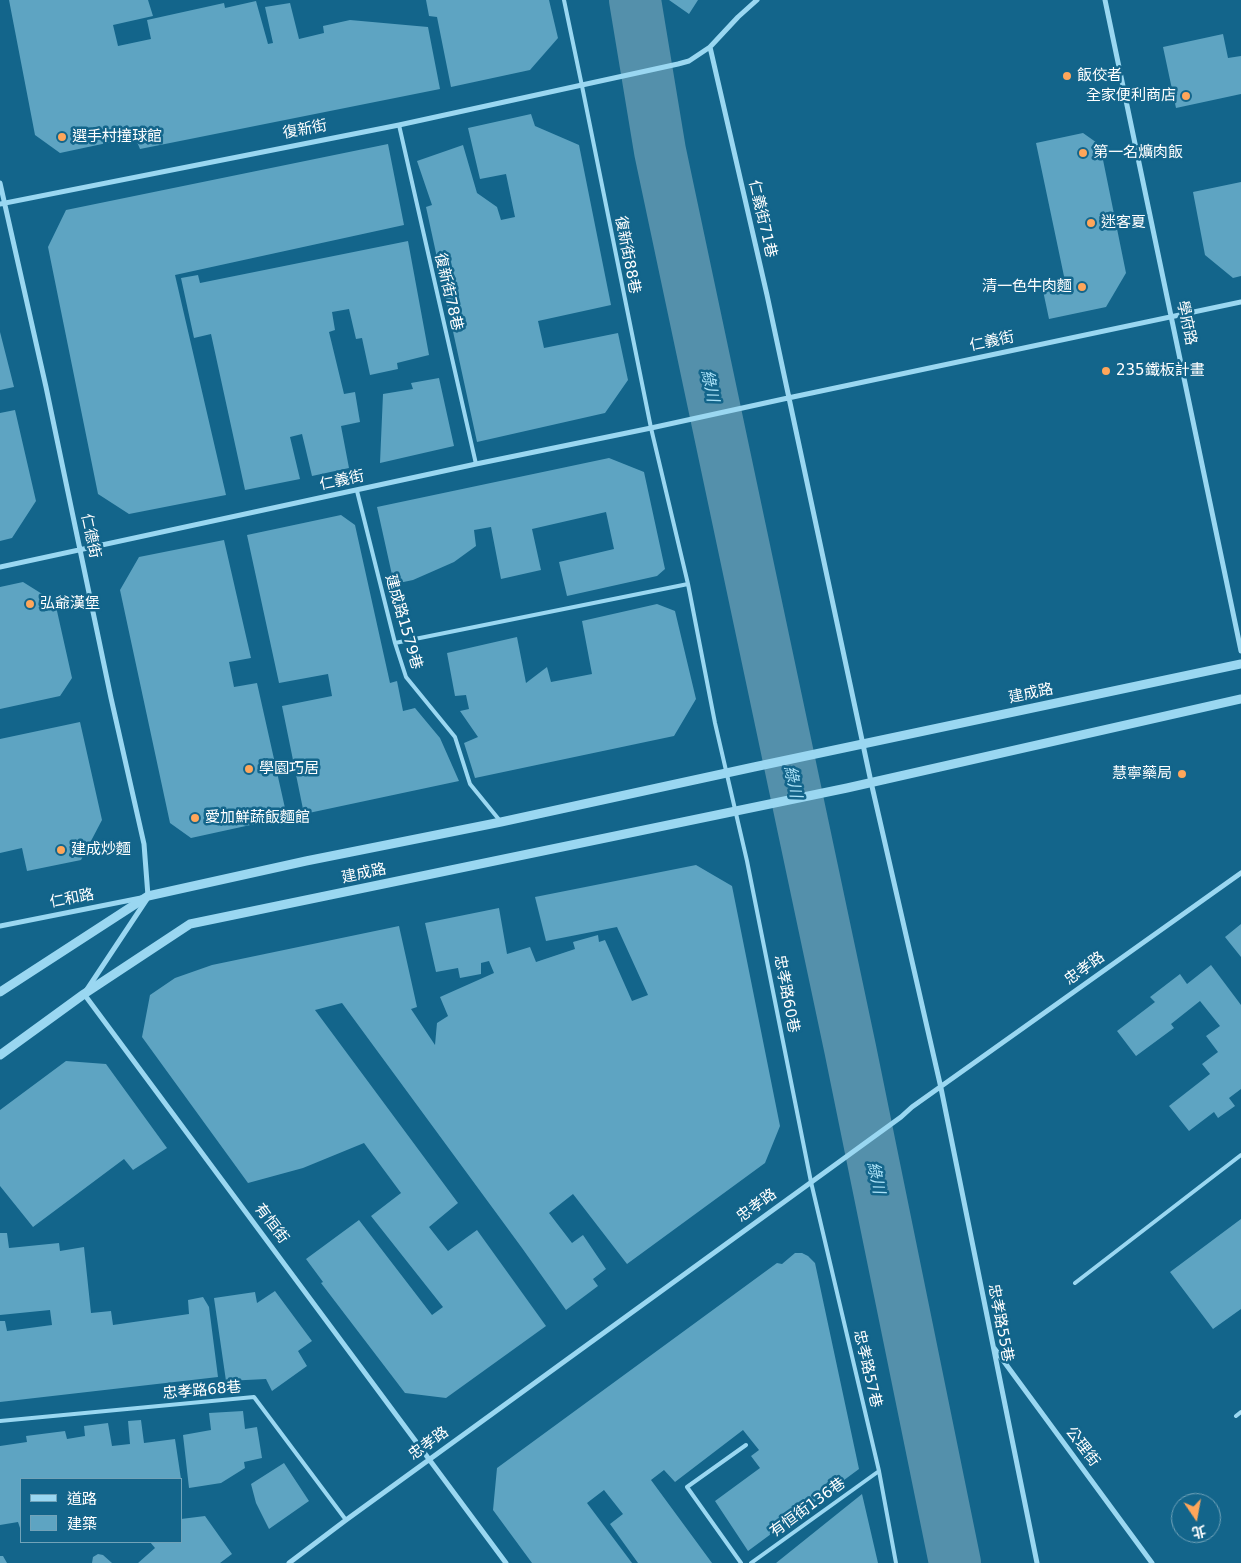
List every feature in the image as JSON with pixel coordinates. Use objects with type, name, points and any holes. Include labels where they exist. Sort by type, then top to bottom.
[{"type":"street","points":[[710,47],[757,0]]},
{"type":"street","name":"學府路","points":[[1105,0],[1241,651]]},
{"type":"street","name":"復新街","points":[[2,204],[582,86],[689,61],[710,47]]},
{"type":"street","name":"仁義街71巷","points":[[710,47],[767,295],[863,743]]},
{"type":"street","name":"仁德街","points":[[0,183],[2,204],[44,378],[144,844],[148,896]]},
{"type":"street","name":"仁義街","points":[[0,566],[1241,302]]},
{"type":"street","name":"建成路","points":[[0,992],[148,896],[1241,664]]},
{"type":"street","points":[[871,782],[1241,699]]},
{"type":"street","points":[[863,743],[940,1088]]},
{"type":"street","name":"建成路","points":[[0,1055],[84,994],[190,924],[769,805],[871,782]]},
{"type":"street","name":"忠孝路","points":[[289,1563],[901,1117],[912,1107],[1241,873]]},
{"type":"street","points":[[84,994],[148,896]]},
{"type":"street","name":"仁和路","points":[[0,926],[148,896]]},
{"type":"street","name":"有恒街","points":[[84,994],[506,1563]]},
{"type":"street","name":"忠孝路55巷","points":[[940,1088],[1037,1563]]},
{"type":"street","name":"公理街","points":[[992,1347],[1152,1563]]},
{"type":"lane","name":"復新街88巷","points":[[564,0],[650,428],[688,584]]},
{"type":"lane","name":"復新街78巷","points":[[399,124],[476,464]]},
{"type":"lane","name":"建成路1579巷","points":[[357,491],[395,643],[406,677],[455,737],[470,784],[501,822]]},
{"type":"lane","points":[[395,643],[688,584]]},
{"type":"lane","name":"忠孝路60巷","points":[[688,584],[735,812],[747,861],[811,1182]]},
{"type":"lane","points":[[1075,1283],[1241,1156]]},
{"type":"lane","name":"忠孝路57巷","points":[[811,1182],[879,1471],[896,1563]]},
{"type":"lane","name":"忠孝路68巷","points":[[0,1421],[254,1397],[346,1520]]},
{"type":"lane","points":[[1236,1416],[1241,1412]]},
{"type":"lane","points":[[741,1563],[687,1488],[746,1445]]},
{"type":"lane","name":"有恒街136巷","points":[[751,1563],[879,1471]]},
{"type":"building","points":[[9,0],[148,0],[153,16],[113,25],[118,46],[151,39],[147,20],[224,3],[225,8],[256,1],[268,44],[273,43],[265,7],[290,3],[299,39],[324,33],[323,26],[350,20],[428,27],[440,89],[140,149],[135,137],[60,153],[35,135]]},
{"type":"building","points":[[426,0],[549,0],[558,38],[530,70],[451,87],[437,17],[429,16]]},
{"type":"building","points":[[669,0],[698,0],[689,14]]},
{"type":"building","points":[[1223,34],[1228,58],[1241,56],[1241,94],[1176,108],[1163,47]]},
{"type":"building","points":[[531,114],[535,126],[579,145],[611,305],[538,321],[544,348],[618,333],[628,380],[605,413],[477,442],[426,207],[432,205],[417,161],[463,145],[477,193],[497,207],[501,220],[515,217],[506,174],[480,179],[468,128]]},
{"type":"building","points":[[1083,133],[1100,145],[1126,273],[1106,307],[1049,319],[1042,286],[1065,281],[1036,143]]},
{"type":"building","points":[[388,144],[404,225],[175,275],[226,495],[129,514],[98,494],[48,247],[66,210]]},
{"type":"building","points":[[1241,182],[1241,276],[1233,278],[1205,255],[1193,192]]},
{"type":"building","points":[[408,241],[429,355],[397,363],[398,369],[370,375],[362,338],[356,339],[349,309],[332,312],[335,330],[329,332],[344,394],[355,392],[360,422],[341,426],[349,468],[312,476],[302,434],[290,437],[300,479],[245,490],[211,334],[194,338],[181,278],[198,275],[200,283]]},
{"type":"building","points":[[0,332],[14,387],[0,390]]},
{"type":"building","points":[[439,378],[454,446],[380,463],[383,394],[413,389],[411,383]]},
{"type":"building","points":[[15,410],[36,501],[12,538],[0,541],[0,413]]},
{"type":"building","points":[[609,458],[644,472],[665,569],[657,576],[567,596],[559,562],[614,549],[606,512],[532,529],[541,570],[501,579],[491,527],[474,530],[476,546],[454,562],[413,580],[394,584],[377,507]]},
{"type":"building","points":[[341,515],[355,525],[390,683],[397,681],[403,711],[415,708],[440,738],[459,781],[304,814],[282,706],[332,696],[328,674],[279,683],[247,535]]},
{"type":"building","points":[[224,540],[251,658],[229,662],[234,687],[257,683],[287,817],[191,838],[170,823],[120,590],[139,557]]},
{"type":"building","points":[[23,582],[55,602],[72,678],[60,696],[0,709],[0,587]]},
{"type":"building","points":[[657,604],[675,611],[696,699],[674,736],[475,778],[464,743],[478,737],[460,711],[469,709],[466,695],[455,696],[447,653],[517,637],[526,683],[547,667],[551,682],[592,674],[582,621]]},
{"type":"building","points":[[80,722],[102,820],[81,860],[27,871],[22,848],[0,853],[0,739]]},
{"type":"building","points":[[696,865],[732,886],[780,1126],[765,1163],[627,1264],[573,1194],[549,1213],[572,1243],[583,1235],[606,1269],[593,1279],[598,1286],[566,1310],[342,1003],[315,1010],[458,1203],[429,1227],[448,1251],[477,1230],[546,1326],[446,1398],[405,1393],[321,1283],[323,1282],[306,1259],[359,1220],[432,1315],[443,1307],[371,1216],[401,1193],[364,1143],[303,1168],[248,1183],[142,1037],[150,995],[175,978],[212,965],[399,926],[417,1007],[411,1009],[435,1045],[437,1023],[448,1016],[440,997],[494,973],[489,961],[481,963],[481,974],[460,978],[458,968],[436,972],[425,923],[499,908],[507,954],[530,947],[536,962],[575,949],[573,942],[598,935],[599,942],[605,940],[632,1001],[648,995],[617,927],[546,941],[535,897]]},
{"type":"building","points":[[1241,924],[1241,957],[1225,937]]},
{"type":"building","points":[[1211,965],[1241,1005],[1241,1089],[1229,1098],[1235,1106],[1218,1118],[1214,1112],[1189,1131],[1169,1106],[1210,1074],[1202,1064],[1218,1052],[1206,1036],[1220,1026],[1200,1001],[1171,1024],[1174,1028],[1136,1056],[1117,1031],[1155,1002],[1150,997],[1180,974],[1187,984]]},
{"type":"building","points":[[66,1061],[106,1064],[167,1148],[133,1170],[124,1159],[33,1227],[0,1186],[0,1110]]},
{"type":"building","points":[[1241,1219],[1241,1309],[1213,1329],[1170,1272]]},
{"type":"building","points":[[0,1233],[7,1233],[9,1248],[59,1243],[60,1251],[84,1247],[91,1313],[111,1311],[113,1325],[189,1314],[188,1300],[203,1297],[209,1307],[218,1377],[0,1402],[0,1321],[5,1321],[7,1331],[52,1325],[50,1310],[0,1315]]},
{"type":"building","points":[[795,1253],[802,1253],[808,1256],[815,1263],[859,1469],[748,1551],[715,1501],[760,1468],[751,1456],[759,1450],[743,1430],[675,1482],[664,1470],[651,1480],[712,1563],[638,1563],[610,1524],[623,1514],[604,1490],[587,1503],[632,1563],[532,1563],[493,1510],[497,1468],[777,1263],[782,1264]]},
{"type":"building","points":[[275,1291],[312,1341],[298,1351],[307,1366],[272,1391],[266,1379],[226,1381],[214,1298],[255,1292],[257,1303]]},
{"type":"building","points":[[243,1411],[245,1429],[257,1427],[262,1458],[244,1462],[245,1468],[221,1483],[189,1488],[183,1435],[211,1430],[209,1413]]},
{"type":"building","points":[[141,1420],[144,1443],[175,1439],[181,1478],[20,1478],[20,1528],[18,1522],[0,1525],[0,1446],[27,1442],[26,1436],[65,1431],[67,1439],[85,1436],[84,1426],[108,1423],[112,1446],[130,1444],[128,1421]]},
{"type":"building","points":[[284,1463],[309,1501],[269,1529],[256,1503],[251,1484]]},
{"type":"building","points":[[862,1494],[878,1563],[776,1563]]},
{"type":"building","points":[[205,1516],[232,1554],[220,1563],[138,1563],[155,1548],[151,1543],[182,1543],[182,1519]]},
{"type":"building","points":[[98,1554],[103,1555],[112,1563],[92,1563],[93,1557]]},
{"type":"building","points":[[0,1556],[3,1556],[7,1563],[0,1563]]},
{"type":"waterway","name":"綠川","points":[[635,0],[660,151],[850,1048],[955,1563]]},
{"type":"place","name":"飯佼者","points":[[1067,76]]},
{"type":"place","name":"全家便利商店","points":[[1186,96]]},
{"type":"place","name":"選手村撞球館","points":[[62,137]]},
{"type":"place","name":"第一名爌肉飯","points":[[1083,153]]},
{"type":"place","name":"迷客夏","points":[[1091,223]]},
{"type":"place","name":"清一色牛肉麵","points":[[1082,287]]},
{"type":"place","name":"235鐵板計畫","points":[[1106,371]]},
{"type":"place","name":"弘爺漢堡","points":[[30,604]]},
{"type":"place","name":"學園巧居","points":[[249,769]]},
{"type":"place","name":"慧寧藥局","points":[[1182,774]]},
{"type":"place","name":"愛加鮮蔬飯麵館","points":[[195,818]]},
{"type":"place","name":"建成炒麵","points":[[61,850]]}]
